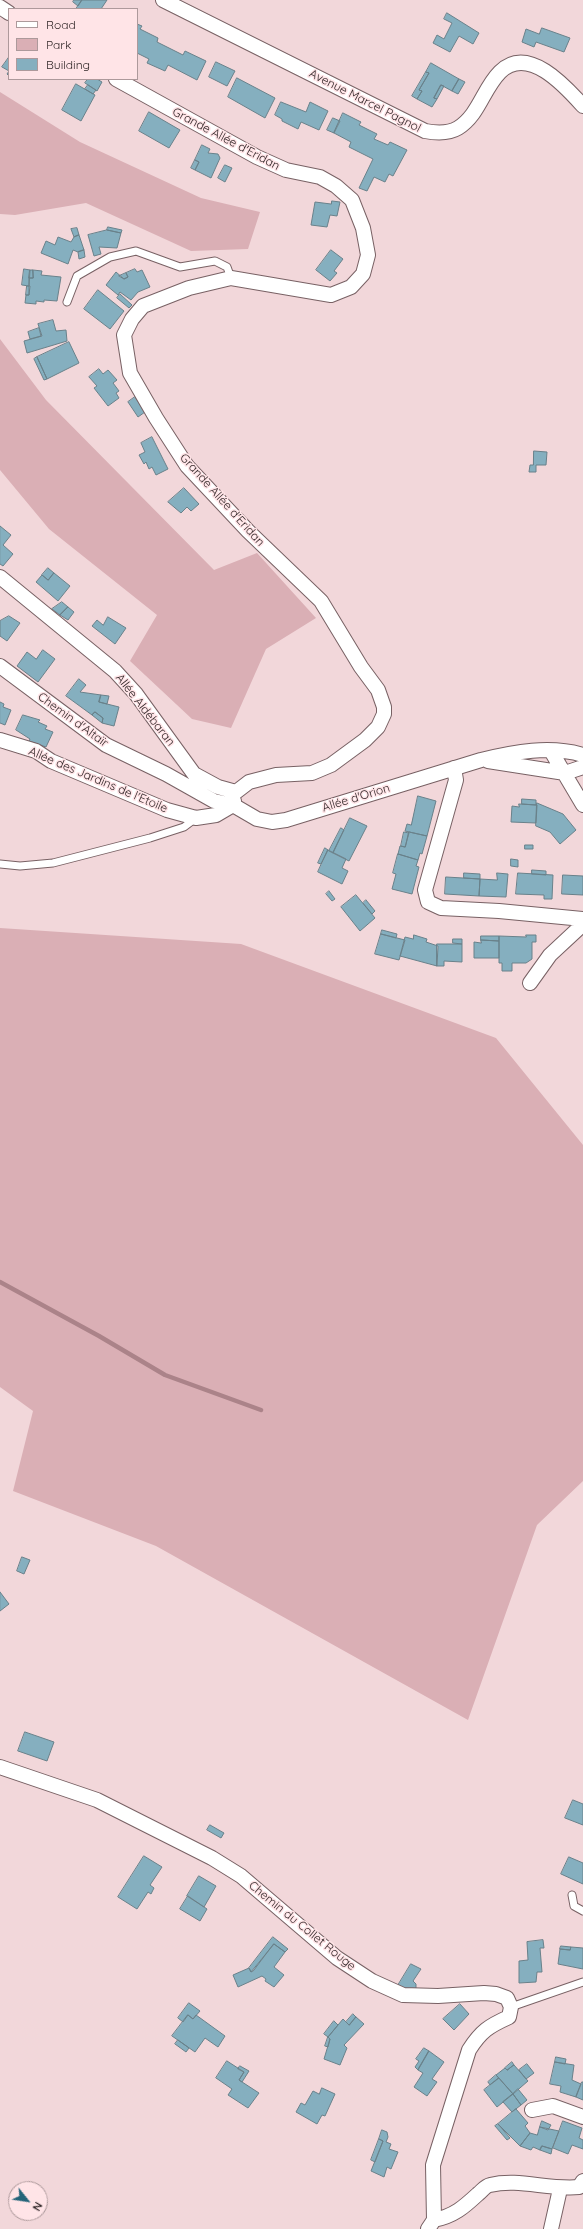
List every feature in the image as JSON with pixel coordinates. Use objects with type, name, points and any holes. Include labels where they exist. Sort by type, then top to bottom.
[{"type":"street","name":"Avenue Marcel Pagnol","points":[[163,0],[425,131],[442,133],[457,128],[472,117],[500,72],[512,65],[526,63],[553,75],[583,106]]},
{"type":"street","name":"Grande Allée d'Eridan","points":[[118,80],[257,157],[286,170],[320,176],[336,186],[352,200],[363,228],[368,255],[363,274],[352,287],[332,295],[231,278],[189,288],[143,306],[132,319],[124,335],[130,373],[156,418],[188,466],[248,531],[321,601],[350,650],[378,690],[384,714],[378,728],[365,740],[331,765],[312,773],[276,775],[249,782],[234,799],[216,815],[196,818]]},
{"type":"street","name":"Allée Aldébaran","points":[[0,577],[115,672],[136,694],[194,774],[218,787],[234,799]]},
{"type":"street","name":"Chemin d'Altaïr","points":[[0,666],[106,745],[166,774],[214,801],[234,799]]},
{"type":"street","name":"Allée des Jardins de l'Etoile","points":[[0,740],[36,751],[63,766],[166,810],[196,818]]},
{"type":"street","name":"Allée d'Orion","points":[[234,799],[257,819],[272,822],[286,820],[454,768],[513,752],[551,751],[572,752],[583,755]]},
{"type":"street","points":[[551,751],[583,805]]},
{"type":"street","points":[[166,774],[178,770],[183,759]]},
{"type":"street","name":"Allée d'Orion","points":[[482,760],[565,773],[583,768]]},
{"type":"street","points":[[454,768],[456,780],[425,890],[428,902],[440,908],[499,911],[583,919],[580,927],[550,955],[530,983]]},
{"type":"street","name":"Chemin du Collet Rouge","points":[[0,1768],[97,1800],[212,1858],[241,1876],[337,1958],[372,1981],[403,1995],[438,1996],[496,1994],[507,1998],[511,2007]]},
{"type":"street","points":[[511,2007],[508,2017],[490,2026],[479,2034],[469,2050],[433,2165],[431,2224],[458,2212],[488,2185],[508,2182],[560,2189],[579,2187],[583,2181]]},
{"type":"street","points":[[532,2110],[553,2106],[583,2117]]},
{"type":"street","points":[[551,2229],[560,2189]]},
{"type":"lane","points":[[67,302],[77,276],[110,257],[136,251],[180,267],[215,261],[227,267],[231,278]]},
{"type":"lane","points":[[0,864],[20,866],[53,863],[163,834],[184,827],[196,818]]},
{"type":"lane","points":[[572,1895],[574,1906],[583,1911]]},
{"type":"lane","points":[[511,2007],[583,1982]]},
{"type":"green space","points":[[0,92],[80,142],[201,198],[260,212],[248,249],[191,251],[86,203],[15,215],[0,214]]},
{"type":"green space","points":[[0,339],[46,400],[214,570],[257,553],[316,618],[266,649],[231,728],[192,719],[130,661],[157,615],[49,529],[0,470]]},
{"type":"green space","points":[[0,928],[241,944],[496,1038],[583,1145],[583,1481],[537,1525],[468,1720],[156,1546],[13,1491],[33,1411],[0,1387]]},
{"type":"building","points":[[74,0],[82,0],[78,6],[73,2]]},
{"type":"building","points":[[82,0],[107,0],[102,8],[77,8]]},
{"type":"building","points":[[447,13],[479,33],[473,44],[459,36],[450,52],[433,43],[437,35],[444,39],[452,23],[444,19]]},
{"type":"building","points":[[138,24],[142,26],[140,29],[158,38],[157,42],[183,55],[185,51],[206,61],[197,80],[168,65],[165,71],[147,63],[149,59],[138,54]]},
{"type":"building","points":[[542,28],[570,38],[564,52],[536,42],[534,47],[522,42],[526,29],[539,34]]},
{"type":"building","points":[[8,58],[8,70],[2,67]]},
{"type":"building","points":[[216,62],[235,71],[227,86],[209,77]]},
{"type":"building","points":[[431,63],[459,79],[452,91],[441,85],[434,98],[437,99],[432,107],[417,99],[422,91],[419,90],[429,73],[426,72]]},
{"type":"building","points":[[426,72],[429,73],[419,90],[422,91],[417,99],[412,96]]},
{"type":"building","points":[[237,78],[275,98],[265,118],[228,97]]},
{"type":"building","points":[[459,79],[465,82],[458,94],[452,91]]},
{"type":"building","points":[[87,80],[99,80],[102,82],[97,91],[85,83]]},
{"type":"building","points":[[76,84],[95,95],[81,121],[62,110]]},
{"type":"building","points":[[88,85],[96,90],[93,94],[85,89]]},
{"type":"building","points":[[441,85],[444,86],[437,99],[434,98]]},
{"type":"building","points":[[281,102],[306,112],[310,102],[328,111],[319,130],[301,122],[298,129],[282,121],[282,119],[275,115]]},
{"type":"building","points":[[149,112],[180,130],[169,148],[139,131]]},
{"type":"building","points":[[343,113],[361,122],[359,125],[377,134],[374,139],[388,145],[390,142],[407,150],[393,176],[389,174],[385,182],[374,177],[367,191],[359,188],[373,159],[349,147],[351,142],[334,133]]},
{"type":"building","points":[[333,118],[340,121],[334,133],[327,130]]},
{"type":"building","points":[[202,145],[210,149],[208,153],[218,154],[220,158],[211,178],[195,170],[199,162],[195,160]]},
{"type":"building","points":[[195,160],[199,162],[195,170],[191,168]]},
{"type":"building","points":[[225,165],[232,168],[225,182],[218,178]]},
{"type":"building","points":[[332,201],[340,202],[337,216],[330,215],[327,227],[311,225],[315,202],[331,204]]},
{"type":"building","points":[[108,227],[122,230],[121,233],[107,230]]},
{"type":"building","points":[[77,228],[79,235],[74,237],[71,229]]},
{"type":"building","points":[[107,230],[121,233],[117,248],[99,247],[101,254],[94,256],[88,235]]},
{"type":"building","points":[[79,235],[84,250],[78,252],[73,250],[68,264],[41,253],[46,241],[55,245],[58,237],[71,242],[74,237]]},
{"type":"building","points":[[84,250],[85,257],[79,259],[78,252]]},
{"type":"building","points":[[331,250],[343,259],[334,271],[337,273],[330,281],[316,270]]},
{"type":"building","points":[[24,269],[30,270],[29,286],[22,285]]},
{"type":"building","points":[[135,269],[137,272],[142,270],[150,287],[138,292],[131,300],[120,292],[118,295],[106,285],[116,272],[124,279],[128,277],[126,273]]},
{"type":"building","points":[[30,270],[33,270],[33,278],[29,278]]},
{"type":"building","points":[[33,270],[42,271],[41,275],[61,277],[57,301],[44,300],[44,302],[36,301],[36,304],[25,303],[26,295],[29,295],[29,278],[33,278]]},
{"type":"building","points":[[126,273],[128,277],[124,279],[119,276]]},
{"type":"building","points":[[27,286],[30,286],[29,295],[26,295]]},
{"type":"building","points":[[98,290],[124,311],[110,329],[84,309]]},
{"type":"building","points":[[120,294],[132,305],[129,308],[117,298]]},
{"type":"building","points":[[53,320],[56,331],[66,330],[67,341],[27,353],[24,341],[42,336],[38,324]]},
{"type":"building","points":[[39,328],[41,336],[30,339],[28,332]]},
{"type":"building","points":[[69,342],[79,363],[47,379],[37,357]]},
{"type":"building","points":[[37,357],[47,379],[44,380],[34,359]]},
{"type":"building","points":[[99,369],[103,374],[108,370],[117,380],[113,383],[119,391],[116,393],[119,398],[108,406],[94,388],[97,386],[89,377]]},
{"type":"building","points":[[135,397],[145,412],[138,417],[128,402]]},
{"type":"building","points":[[152,437],[168,469],[156,475],[152,467],[149,469],[146,462],[144,464],[139,455],[145,452],[141,443]]},
{"type":"building","points":[[534,451],[547,452],[546,465],[536,465],[536,472],[529,472],[530,465],[533,465]]},
{"type":"building","points":[[184,488],[199,504],[191,511],[187,507],[181,513],[168,502]]},
{"type":"building","points":[[0,526],[11,535],[3,545],[13,554],[3,566],[0,564]]},
{"type":"building","points":[[48,568],[54,573],[48,580],[42,575]]},
{"type":"building","points":[[54,573],[70,586],[58,601],[36,582],[42,575],[48,580]]},
{"type":"building","points":[[62,602],[68,607],[60,615],[52,609]]},
{"type":"building","points":[[68,607],[74,612],[68,620],[60,615]]},
{"type":"building","points":[[9,616],[20,623],[7,641],[0,636],[0,621]]},
{"type":"building","points":[[108,617],[126,628],[115,644],[92,626],[97,620],[103,625]]},
{"type":"building","points":[[43,650],[55,659],[38,682],[17,666],[27,652],[36,659]]},
{"type":"building","points":[[79,679],[86,685],[80,692],[101,695],[99,702],[119,707],[114,726],[102,723],[103,718],[95,712],[92,715],[66,696]]},
{"type":"building","points":[[101,695],[109,696],[107,704],[99,702]]},
{"type":"building","points":[[0,702],[4,704],[3,707],[11,710],[5,725],[0,723]]},
{"type":"building","points":[[95,712],[103,718],[102,723],[92,715]]},
{"type":"building","points":[[23,715],[40,720],[38,722],[47,726],[45,729],[53,732],[46,747],[29,741],[30,739],[16,730]]},
{"type":"building","points":[[418,796],[436,801],[427,836],[405,831],[407,824],[411,825]]},
{"type":"building","points":[[522,799],[536,800],[536,805],[522,804]]},
{"type":"building","points":[[537,803],[563,814],[576,830],[560,844],[550,832],[536,826]]},
{"type":"building","points":[[519,804],[537,805],[536,823],[511,822],[512,806],[519,807]]},
{"type":"building","points":[[350,818],[367,826],[349,861],[333,853]]},
{"type":"building","points":[[341,828],[344,830],[333,853],[329,851]]},
{"type":"building","points":[[404,832],[409,833],[405,847],[401,846]]},
{"type":"building","points":[[409,832],[427,836],[422,854],[420,853],[418,860],[398,854],[400,846],[405,847]]},
{"type":"building","points":[[525,845],[533,845],[533,849],[525,849]]},
{"type":"building","points":[[325,848],[328,850],[321,864],[318,863]]},
{"type":"building","points":[[328,850],[346,859],[342,868],[348,871],[342,884],[318,872]]},
{"type":"building","points":[[398,854],[418,860],[416,866],[419,867],[412,894],[392,889],[396,874],[393,873]]},
{"type":"building","points":[[511,859],[518,860],[518,867],[511,866]]},
{"type":"building","points":[[532,870],[546,871],[546,875],[532,874]]},
{"type":"building","points":[[464,873],[480,874],[480,879],[464,878]]},
{"type":"building","points":[[497,873],[508,874],[506,897],[479,896],[480,879],[497,880]]},
{"type":"building","points":[[518,873],[553,875],[552,899],[544,899],[544,895],[516,894]]},
{"type":"building","points":[[563,875],[583,876],[583,895],[562,894]]},
{"type":"building","points":[[446,877],[480,879],[479,896],[445,894]]},
{"type":"building","points":[[329,891],[335,899],[332,901],[326,894]]},
{"type":"building","points":[[356,895],[375,918],[360,931],[341,907]]},
{"type":"building","points":[[366,900],[375,911],[372,914],[363,903]]},
{"type":"building","points":[[382,930],[397,934],[396,938],[381,934]]},
{"type":"building","points":[[381,934],[405,940],[399,960],[375,954]]},
{"type":"building","points":[[414,935],[427,939],[426,942],[438,946],[437,966],[400,956],[405,937],[413,939]]},
{"type":"building","points":[[526,935],[536,935],[536,942],[532,942],[532,959],[526,963],[512,963],[512,971],[502,971],[502,963],[499,963],[499,936],[526,937]]},
{"type":"building","points":[[481,936],[499,936],[499,941],[481,940]]},
{"type":"building","points":[[453,939],[462,939],[462,944],[453,943]]},
{"type":"building","points":[[481,940],[499,941],[499,958],[474,958],[474,942],[481,943]]},
{"type":"building","points":[[437,944],[462,944],[462,962],[444,961],[444,966],[437,966]]},
{"type":"building","points":[[22,1557],[30,1560],[24,1574],[17,1571]]},
{"type":"building","points":[[0,1592],[9,1604],[0,1611]]},
{"type":"building","points":[[25,1732],[54,1742],[47,1761],[18,1751]]},
{"type":"building","points":[[573,1800],[583,1804],[583,1825],[565,1818]]},
{"type":"building","points":[[210,1825],[224,1833],[221,1838],[207,1830]]},
{"type":"building","points":[[144,1856],[162,1867],[150,1885],[154,1888],[151,1894],[148,1892],[137,1909],[118,1897]]},
{"type":"building","points":[[569,1857],[583,1863],[583,1884],[561,1874]]},
{"type":"building","points":[[199,1876],[216,1886],[204,1907],[187,1896]]},
{"type":"building","points":[[188,1896],[207,1909],[200,1921],[180,1909]]},
{"type":"building","points":[[273,1937],[288,1949],[285,1952],[274,1944],[251,1972],[249,1968]]},
{"type":"building","points":[[543,1940],[544,1948],[540,1948],[542,1972],[537,1972],[536,1982],[519,1983],[519,1961],[528,1960],[527,1942]]},
{"type":"building","points":[[274,1944],[285,1952],[274,1967],[284,1975],[274,1987],[265,1981],[266,1979],[262,1976],[238,1987],[233,1975],[249,1968],[251,1972],[253,1971]]},
{"type":"building","points":[[561,1946],[571,1947],[570,1950],[560,1949]]},
{"type":"building","points":[[571,1947],[583,1948],[583,1969],[558,1964],[560,1949],[570,1950]]},
{"type":"building","points":[[411,1964],[421,1969],[413,1981],[416,1984],[416,1989],[407,1990],[397,1987]]},
{"type":"building","points":[[189,2003],[200,2011],[193,2019],[188,2015],[183,2022],[178,2018]]},
{"type":"building","points":[[460,2004],[469,2014],[454,2030],[443,2019]]},
{"type":"building","points":[[353,2014],[356,2017],[349,2025],[346,2022]]},
{"type":"building","points":[[188,2015],[193,2019],[196,2015],[225,2036],[218,2047],[205,2038],[195,2052],[172,2036]]},
{"type":"building","points":[[356,2017],[364,2024],[344,2045],[347,2048],[340,2065],[324,2059],[330,2039],[328,2037],[343,2019],[349,2025]]},
{"type":"building","points":[[334,2021],[338,2025],[328,2037],[324,2034]]},
{"type":"building","points":[[328,2037],[330,2039],[328,2047],[325,2046]]},
{"type":"building","points":[[178,2040],[189,2048],[186,2052],[175,2044]]},
{"type":"building","points":[[424,2048],[429,2051],[418,2070],[415,2067],[419,2061],[416,2059]]},
{"type":"building","points":[[429,2051],[444,2062],[432,2079],[437,2082],[427,2096],[414,2087],[423,2073],[418,2070]]},
{"type":"building","points":[[556,2057],[566,2059],[565,2064],[555,2062]]},
{"type":"building","points":[[227,2061],[244,2072],[239,2080],[259,2093],[248,2108],[228,2095],[232,2089],[216,2078]]},
{"type":"building","points":[[512,2062],[514,2065],[507,2070],[505,2068]]},
{"type":"building","points":[[555,2062],[574,2065],[572,2080],[581,2084],[576,2097],[560,2092],[561,2086],[550,2084]]},
{"type":"building","points":[[527,2064],[534,2073],[526,2079],[519,2070]]},
{"type":"building","points":[[514,2065],[528,2081],[513,2094],[496,2075],[505,2068],[507,2070]]},
{"type":"building","points":[[240,2066],[249,2071],[242,2082],[239,2080],[244,2072],[238,2069]]},
{"type":"building","points":[[496,2075],[499,2078],[490,2085],[488,2082]]},
{"type":"building","points":[[499,2078],[513,2094],[497,2107],[484,2090]]},
{"type":"building","points":[[583,2082],[583,2100],[576,2097]]},
{"type":"building","points":[[322,2088],[335,2094],[325,2116],[322,2115],[317,2124],[296,2112],[301,2103],[305,2105],[313,2091],[319,2094]]},
{"type":"building","points":[[518,2089],[527,2100],[521,2105],[513,2094]]},
{"type":"building","points":[[513,2094],[521,2105],[512,2112],[503,2102]]},
{"type":"building","points":[[516,2109],[528,2123],[525,2126],[530,2133],[520,2146],[498,2124]]},
{"type":"building","points":[[542,2121],[551,2125],[548,2130],[540,2127]]},
{"type":"building","points":[[563,2121],[582,2128],[579,2138],[583,2140],[583,2149],[572,2145],[568,2154],[553,2148]]},
{"type":"building","points":[[498,2124],[510,2138],[507,2140],[495,2126]]},
{"type":"building","points":[[540,2127],[559,2131],[552,2149],[542,2146],[540,2150],[533,2147],[531,2150],[520,2146],[530,2133],[537,2135]]},
{"type":"building","points":[[382,2130],[387,2132],[388,2137],[386,2142],[391,2144],[389,2149],[398,2152],[391,2169],[387,2167],[384,2177],[371,2171],[383,2141],[379,2139]]},
{"type":"building","points":[[379,2139],[383,2141],[375,2162],[371,2160]]},
{"type":"building","points":[[542,2146],[552,2149],[551,2154],[540,2150]]},
{"type":"waterway","points":[[0,1282],[99,1336],[165,1375],[261,1410]]}]
